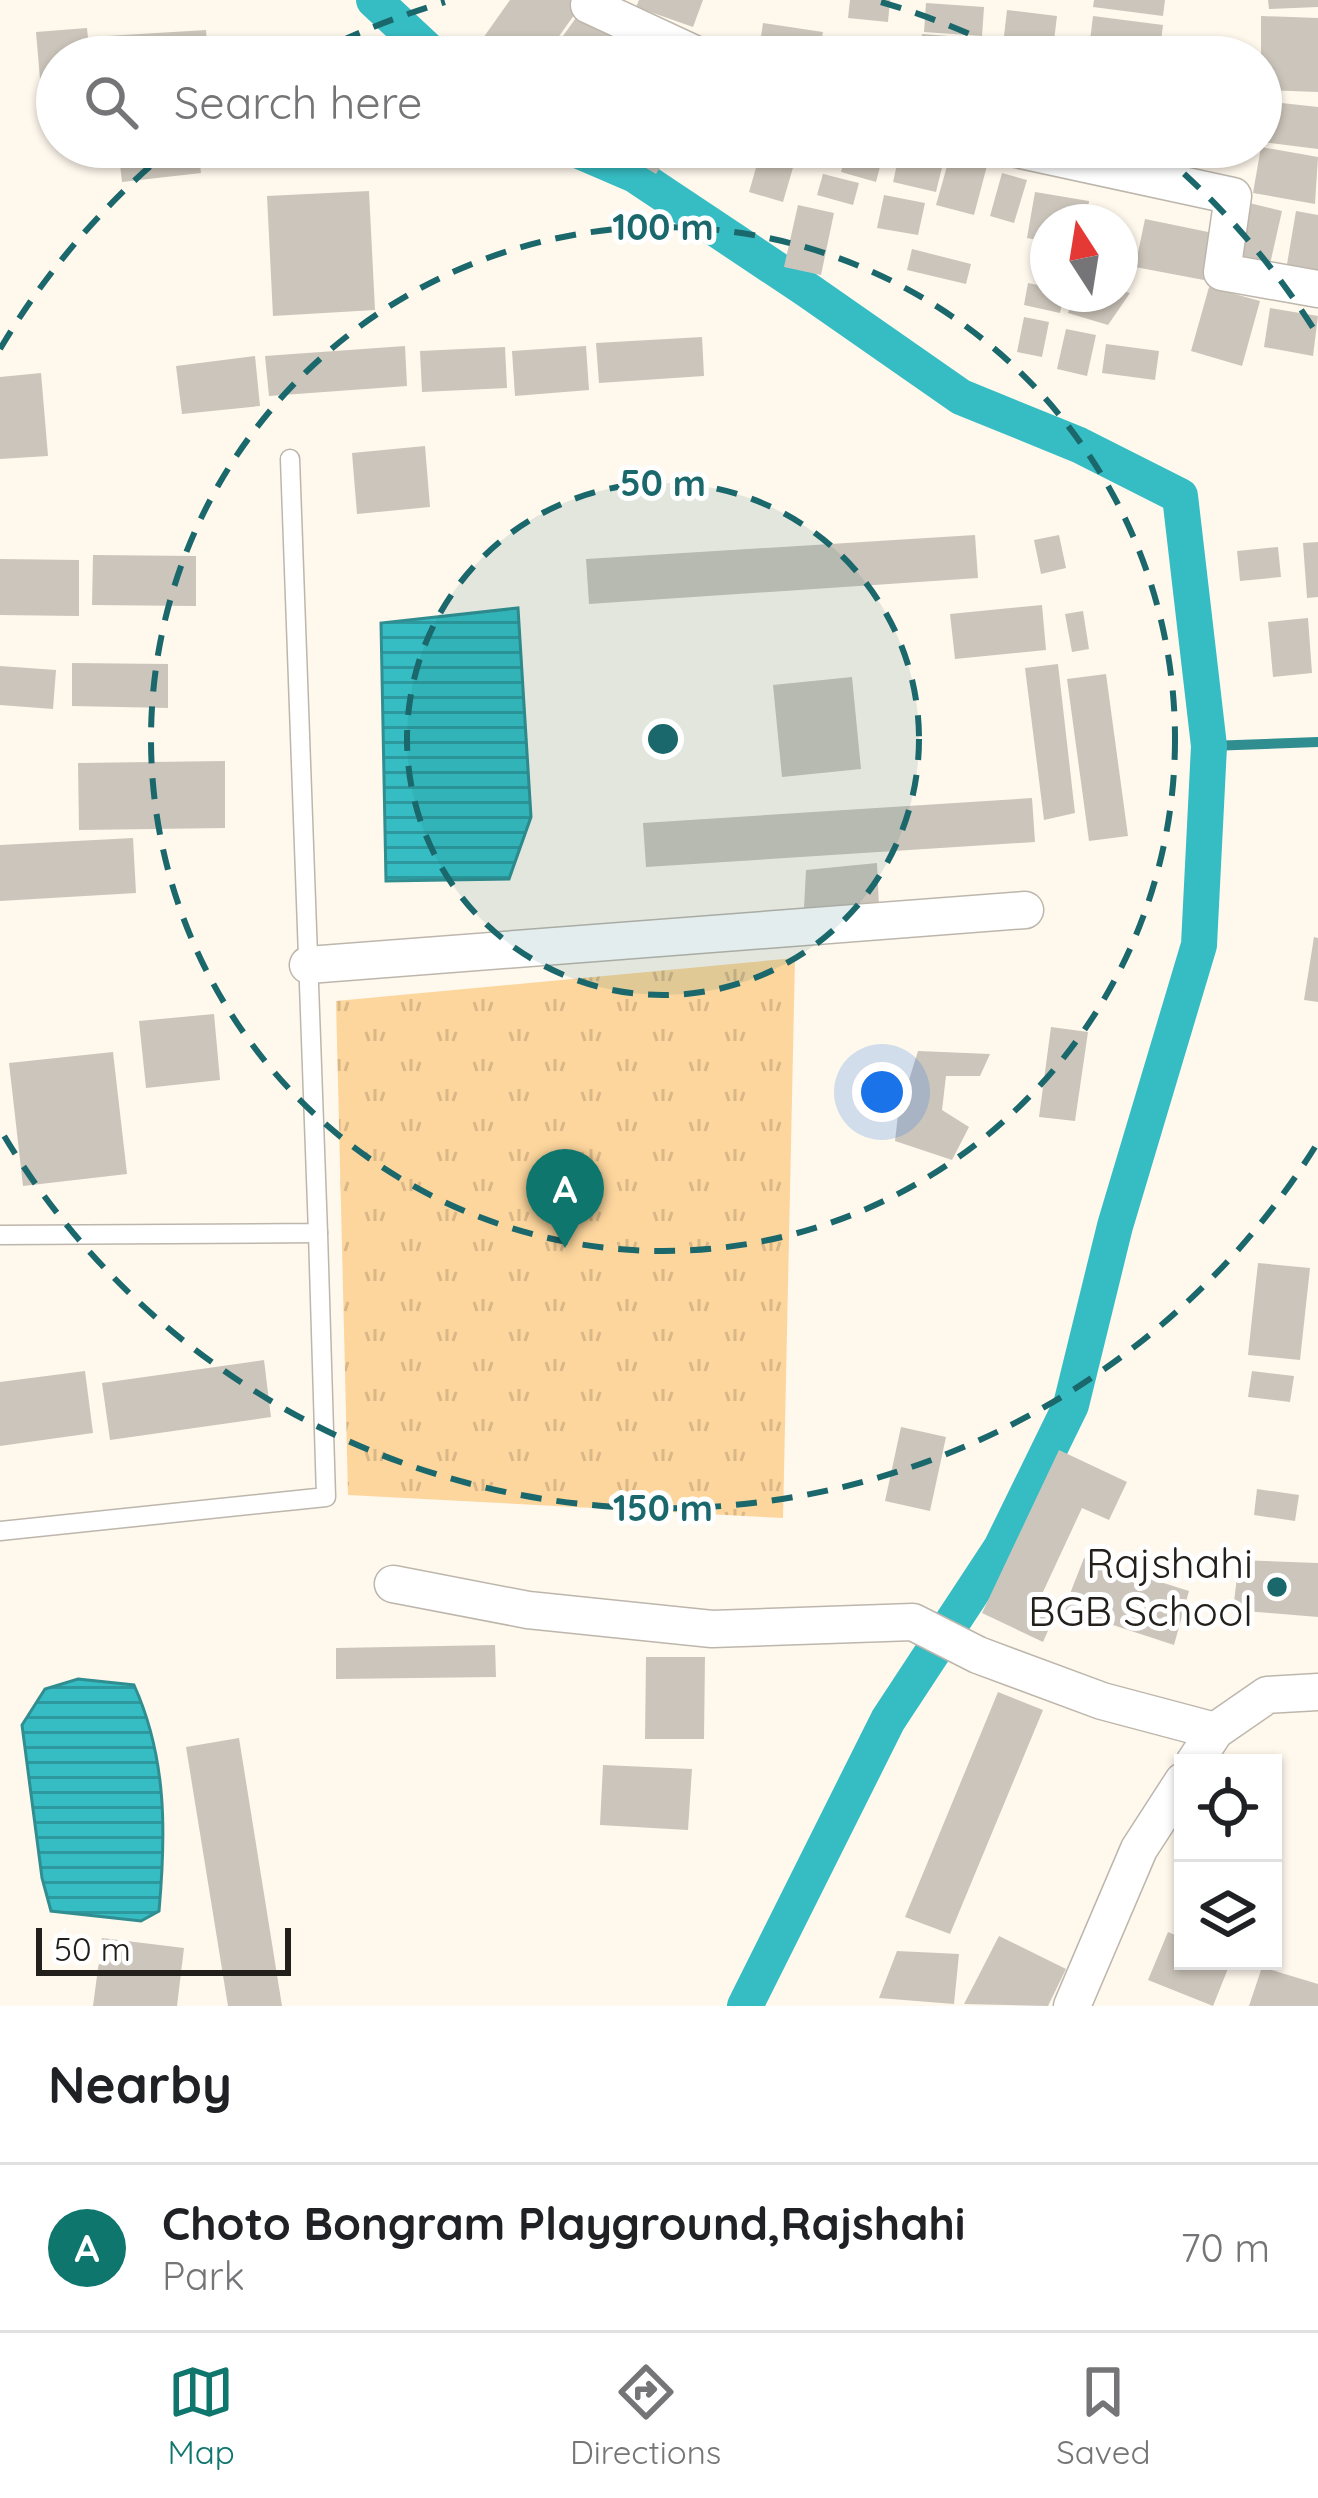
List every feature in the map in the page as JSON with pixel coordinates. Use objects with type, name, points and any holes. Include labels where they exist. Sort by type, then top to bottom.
[{"type":"street","points":[[589,5],[656,36]]},
{"type":"street","points":[[1104,168],[1233,196],[1222,272],[1318,289]]},
{"type":"street","points":[[308,965],[1025,910]]},
{"type":"street","points":[[393,1584],[528,1610],[712,1629],[913,1622],[978,1655],[1102,1701],[1215,1731]]},
{"type":"street","points":[[1200,1754],[1215,1731],[1267,1695],[1318,1691]]},
{"type":"street","points":[[1072,2006],[1139,1850],[1174,1795]]},
{"type":"lane","points":[[0,1531],[326,1497],[290,459]]},
{"type":"lane","points":[[0,1235],[318,1233]]},
{"type":"green space","points":[[795,958],[783,1518],[348,1495],[336,1001]]},
{"type":"water","points":[[518,608],[531,817],[509,879],[386,881],[381,623]]},
{"type":"water","points":[[78,1679],[134,1685],[153,1740],[162,1796],[161,1882],[159,1911],[141,1921],[51,1911],[42,1878],[22,1725],[45,1689]]},
{"type":"building","points":[[510,0],[585,0],[559,36],[484,36]]},
{"type":"building","points":[[639,0],[703,0],[693,27],[636,7]]},
{"type":"building","points":[[850,0],[890,0],[888,22],[848,18]]},
{"type":"building","points":[[1094,0],[1165,0],[1163,16],[1093,7]]},
{"type":"building","points":[[1268,0],[1318,0],[1318,7],[1269,9]]},
{"type":"building","points":[[926,3],[984,7],[982,36],[924,32]]},
{"type":"building","points":[[583,8],[624,36],[563,36]]},
{"type":"building","points":[[1007,10],[1057,16],[1055,36],[1004,36]]},
{"type":"building","points":[[1093,16],[1163,25],[1162,36],[1091,36]]},
{"type":"building","points":[[1261,16],[1318,18],[1318,92],[1282,91],[1282,36],[1261,36]]},
{"type":"building","points":[[763,23],[823,32],[822,36],[761,36]]},
{"type":"building","points":[[87,28],[88,36],[36,36],[36,32]]},
{"type":"building","points":[[206,30],[206,36],[107,36]]},
{"type":"building","points":[[1282,103],[1318,107],[1318,149],[1282,145]]},
{"type":"building","points":[[1282,151],[1318,157],[1315,204],[1253,193],[1257,168],[1282,168]]},
{"type":"building","points":[[120,168],[200,168],[201,173],[122,182]]},
{"type":"building","points":[[756,168],[793,168],[783,202],[749,192]]},
{"type":"building","points":[[842,168],[880,168],[876,182],[841,172]]},
{"type":"building","points":[[896,168],[942,168],[936,192],[893,182]]},
{"type":"building","points":[[946,168],[986,168],[974,215],[936,205]]},
{"type":"building","points":[[1002,173],[1027,180],[1014,223],[990,216]]},
{"type":"building","points":[[823,174],[859,183],[853,205],[817,195]]},
{"type":"building","points":[[369,191],[375,310],[273,316],[267,196]]},
{"type":"building","points":[[1035,192],[1089,201],[1089,204],[1033,204]]},
{"type":"building","points":[[884,195],[925,203],[918,235],[877,228]]},
{"type":"building","points":[[1245,202],[1282,211],[1268,273],[1231,264]]},
{"type":"building","points":[[798,205],[834,213],[821,275],[784,267]]},
{"type":"building","points":[[1296,211],[1318,215],[1318,281],[1285,276]]},
{"type":"building","points":[[1145,219],[1213,233],[1204,280],[1138,268]]},
{"type":"building","points":[[912,249],[971,264],[966,284],[907,270]]},
{"type":"building","points":[[1028,283],[1030,283],[1030,306],[1024,305]]},
{"type":"building","points":[[1209,287],[1260,301],[1242,366],[1191,351]]},
{"type":"building","points":[[1270,308],[1318,316],[1313,356],[1264,347]]},
{"type":"building","points":[[1068,312],[1117,312],[1108,325]]},
{"type":"building","points":[[1024,317],[1049,322],[1042,357],[1017,352]]},
{"type":"building","points":[[1066,329],[1096,335],[1087,376],[1057,369]]},
{"type":"building","points":[[702,337],[704,376],[599,383],[596,343]]},
{"type":"building","points":[[1106,344],[1159,351],[1155,380],[1102,373]]},
{"type":"building","points":[[405,346],[407,386],[269,396],[265,356]]},
{"type":"building","points":[[586,346],[589,390],[515,396],[512,351]]},
{"type":"building","points":[[505,347],[507,388],[422,392],[420,351]]},
{"type":"building","points":[[255,356],[260,406],[182,414],[176,366]]},
{"type":"building","points":[[41,373],[48,456],[0,459],[0,377]]},
{"type":"building","points":[[425,446],[430,507],[357,514],[352,453]]},
{"type":"building","points":[[975,535],[978,578],[589,604],[586,559]]},
{"type":"building","points":[[1059,535],[1066,568],[1041,574],[1034,540]]},
{"type":"building","points":[[1318,542],[1318,597],[1307,598],[1303,543]]},
{"type":"building","points":[[1278,547],[1281,577],[1240,581],[1237,551]]},
{"type":"building","points":[[93,555],[196,556],[196,606],[92,605]]},
{"type":"building","points":[[0,559],[79,560],[79,616],[0,615]]},
{"type":"building","points":[[1042,605],[1046,650],[955,659],[950,614]]},
{"type":"building","points":[[1083,611],[1089,649],[1072,652],[1065,614]]},
{"type":"building","points":[[1308,618],[1312,673],[1273,677],[1268,622]]},
{"type":"building","points":[[72,663],[168,664],[168,708],[72,706]]},
{"type":"building","points":[[1058,664],[1075,813],[1044,820],[1025,668]]},
{"type":"building","points":[[0,666],[56,670],[53,709],[0,705]]},
{"type":"building","points":[[1106,674],[1128,836],[1089,841],[1067,679]]},
{"type":"building","points":[[852,677],[861,769],[782,777],[773,685]]},
{"type":"building","points":[[225,761],[225,828],[79,830],[78,763]]},
{"type":"building","points":[[1032,798],[1035,842],[646,867],[643,823]]},
{"type":"building","points":[[133,838],[136,893],[0,901],[0,845]]},
{"type":"building","points":[[877,863],[879,907],[804,908],[806,870]]},
{"type":"building","points":[[1314,937],[1318,938],[1318,1002],[1304,1000]]},
{"type":"building","points":[[214,1014],[220,1080],[146,1088],[139,1021]]},
{"type":"building","points":[[1051,1027],[1088,1032],[1075,1121],[1039,1117]]},
{"type":"building","points":[[918,1051],[990,1054],[980,1076],[946,1076],[942,1110],[969,1127],[952,1160],[895,1141]]},
{"type":"building","points":[[113,1052],[127,1174],[23,1186],[9,1063]]},
{"type":"building","points":[[1258,1263],[1310,1268],[1300,1360],[1248,1355]]},
{"type":"building","points":[[264,1360],[271,1417],[110,1440],[102,1383]]},
{"type":"building","points":[[85,1371],[93,1433],[0,1446],[0,1382]]},
{"type":"building","points":[[1252,1371],[1294,1376],[1290,1402],[1248,1397]]},
{"type":"building","points":[[901,1427],[946,1437],[930,1511],[885,1501]]},
{"type":"building","points":[[1059,1450],[1127,1482],[1109,1520],[1082,1508],[1036,1607],[1055,1615],[1043,1642],[982,1613]]},
{"type":"building","points":[[1257,1489],[1299,1495],[1295,1521],[1254,1515]]},
{"type":"building","points":[[1084,1558],[1189,1591],[1174,1645],[1064,1609]]},
{"type":"building","name":"Rajshahi BGB School","points":[[1239,1560],[1318,1563],[1318,1617],[1233,1610]]},
{"type":"building","points":[[495,1645],[496,1677],[336,1679],[336,1648]]},
{"type":"building","points":[[646,1657],[705,1657],[704,1739],[645,1739]]},
{"type":"building","points":[[998,1692],[1043,1710],[950,1934],[905,1917]]},
{"type":"building","points":[[239,1738],[282,2006],[228,2006],[186,1747]]},
{"type":"building","points":[[603,1765],[692,1769],[688,1830],[600,1825]]},
{"type":"building","points":[[1168,1932],[1174,1934],[1174,1970],[1227,1970],[1213,2006],[1148,1980]]},
{"type":"building","points":[[999,1936],[1066,1969],[1048,2006],[964,2004]]},
{"type":"building","points":[[102,1938],[184,1948],[177,2006],[93,2006]]},
{"type":"building","points":[[897,1951],[959,1954],[954,2004],[879,1998]]},
{"type":"building","points":[[1261,1970],[1318,1984],[1318,2006],[1249,2006]]},
{"type":"waterway","points":[[374,0],[413,36]]},
{"type":"waterway","points":[[619,168],[961,397],[1079,445],[1180,496],[1209,746],[1199,945],[1115,1226],[1071,1405],[1001,1548],[888,1720],[745,2006]]},
{"type":"waterway","points":[[1209,746],[1318,742]]},
{"type":"place","name":"Choto Bongram Playground,Rajshahi","points":[[565,1248]]},
{"type":"place","name":"Rajshahi BGB School","points":[[1277,1587]]}]
